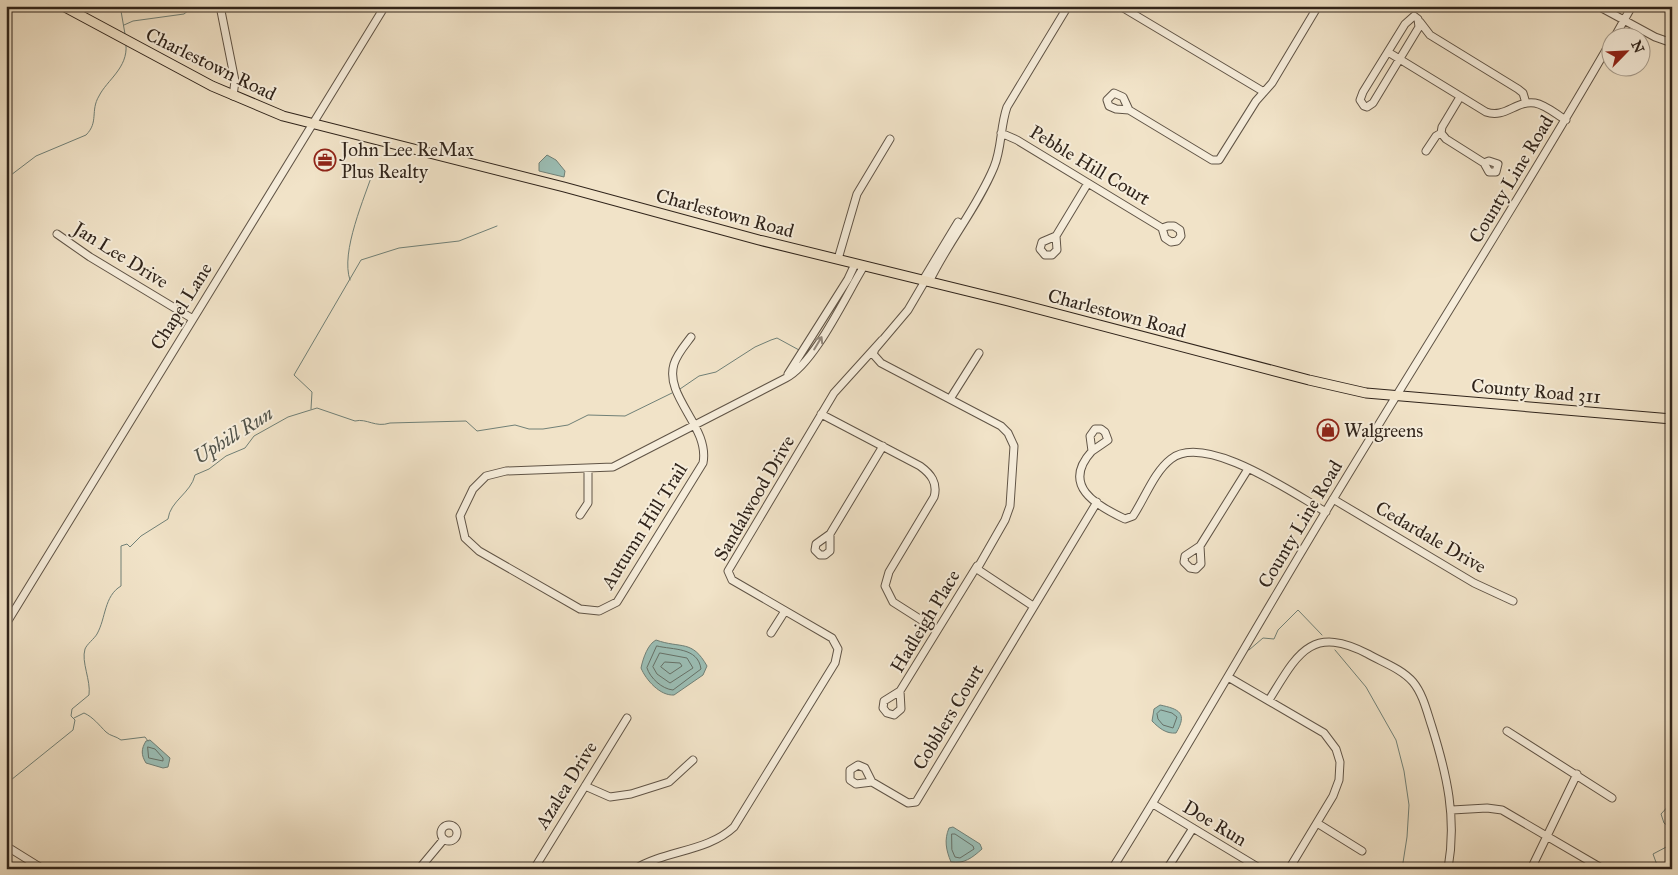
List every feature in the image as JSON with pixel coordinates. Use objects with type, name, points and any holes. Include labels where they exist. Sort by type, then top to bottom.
[{"type":"main road","name":"Charlestown Road","points":[[63,6],[233,96],[313,125],[564,187],[838,260],[926,281],[1314,382],[1366,393],[1398,396]]},
{"type":"main road","name":"County Road 311","points":[[1398,396],[1672,419]]},
{"type":"street","points":[[220,6],[235,81],[233,96]]},
{"type":"street","name":"Chapel Lane","points":[[6,624],[385,6]]},
{"type":"street","name":"Sandalwood Drive","points":[[635,869],[656,859],[710,843],[729,832],[743,814],[835,663],[838,649],[832,638],[732,580],[728,571],[838,388],[908,310],[973,205],[996,164],[1008,107],[1068,6]]},
{"type":"street","points":[[1120,6],[1264,92]]},
{"type":"street","points":[[1129,110],[1212,160],[1218,160],[1252,106],[1264,92],[1318,6]]},
{"type":"street","points":[[1598,6],[1623,21],[1672,43]]},
{"type":"street","points":[[1619,28],[1632,6]]},
{"type":"street","points":[[1420,22],[1373,103],[1367,107],[1364,106],[1360,100],[1361,96],[1409,18],[1414,16],[1420,22],[1430,35],[1518,89],[1523,93],[1526,103]]},
{"type":"street","points":[[1388,52],[1491,114],[1501,114],[1526,103],[1540,105],[1566,120]]},
{"type":"street","name":"County Line Road","points":[[1112,869],[1153,804],[1333,499],[1398,396],[1566,120],[1600,60]]},
{"type":"street","points":[[1441,134],[1442,127],[1460,97]]},
{"type":"street","name":"Pebble Hill Court","points":[[1001,133],[1017,140],[1162,228]]},
{"type":"street","points":[[1426,151],[1436,136],[1441,134]]},
{"type":"street","points":[[1441,134],[1484,163]]},
{"type":"street","points":[[838,260],[857,194],[890,139]]},
{"type":"street","points":[[1056,236],[1088,183]]},
{"type":"street","name":"Jan Lee Drive","points":[[57,234],[90,257],[193,319]]},
{"type":"street","name":"Autumn Hill Trail","points":[[695,426],[704,451],[700,469],[621,597],[611,606],[592,611],[566,602],[479,552],[466,538],[460,522],[462,510],[473,488],[492,473],[588,469],[620,464],[786,378],[799,369],[812,353],[860,265]]},
{"type":"street","points":[[691,337],[676,360],[673,378],[695,426]]},
{"type":"street","name":"Hadleigh Place","points":[[882,340],[873,352],[875,358],[1001,426],[1008,433],[1014,446],[1009,510],[900,691]]},
{"type":"street","points":[[950,399],[979,353]]},
{"type":"street","points":[[821,414],[920,466],[929,473],[934,482],[934,497],[889,572],[886,586],[893,602],[937,630]]},
{"type":"street","points":[[830,534],[883,446]]},
{"type":"street","points":[[1092,451],[1084,463],[1080,480],[1085,493],[1122,518],[1131,518],[1165,464],[1174,456],[1185,452],[1210,454],[1248,469],[1326,512]]},
{"type":"street","points":[[580,514],[588,503],[588,469]]},
{"type":"street","points":[[1200,546],[1248,469]]},
{"type":"street","name":"Cedardale Drive","points":[[1333,499],[1474,583],[1513,601]]},
{"type":"street","points":[[977,566],[978,571],[983,575],[1033,606],[1096,502]]},
{"type":"street","name":"Cobblers Court","points":[[872,782],[908,803],[916,802],[1033,606]]},
{"type":"street","points":[[771,633],[786,611]]},
{"type":"street","points":[[1269,700],[1297,656],[1315,645],[1328,641],[1353,646],[1406,675],[1418,689],[1445,770],[1452,810],[1453,836],[1448,869]]},
{"type":"street","points":[[1228,677],[1324,733],[1336,749],[1340,762],[1340,780],[1289,869]]},
{"type":"street","name":"Azalea Drive","points":[[534,869],[627,718]]},
{"type":"street","points":[[1507,731],[1612,798]]},
{"type":"street","points":[[585,786],[610,797],[630,794],[669,782],[693,760]]},
{"type":"street","points":[[1531,869],[1577,774]]},
{"type":"street","name":"Doe Run","points":[[1153,804],[1261,869]]},
{"type":"street","points":[[1452,810],[1487,808],[1502,810],[1603,869]]},
{"type":"street","points":[[1317,823],[1362,852]]},
{"type":"street","points":[[1167,869],[1193,828]]},
{"type":"street","points":[[419,869],[444,839]]},
{"type":"street","points":[[6,846],[43,869]]},
{"type":"water","points":[[547,155],[556,160],[565,171],[564,177],[539,171],[539,163]]},
{"type":"water","points":[[656,640],[691,648],[702,658],[707,666],[703,675],[674,695],[669,695],[659,690],[650,682],[641,668],[648,648]]},
{"type":"water","points":[[1160,705],[1177,710],[1180,713],[1180,726],[1176,733],[1169,733],[1163,730],[1152,721],[1154,709]]},
{"type":"water","points":[[150,740],[170,758],[168,767],[163,768],[146,763],[142,755],[142,749],[146,741]]},
{"type":"water","points":[[953,827],[980,844],[982,849],[968,860],[951,862],[946,841],[949,828]]},
{"type":"waterway","points":[[117,6],[121,11],[125,34]]},
{"type":"waterway","points":[[124,25],[133,21],[184,14],[194,6]]},
{"type":"waterway","points":[[6,175],[11,175],[36,156],[86,135],[92,126],[96,101],[124,60],[126,45]]},
{"type":"waterway","points":[[350,280],[348,255],[351,240],[374,169]]},
{"type":"waterway","points":[[311,409],[312,392],[294,375],[361,260],[399,248],[459,241],[497,226]]},
{"type":"waterway","name":"Uphill Run","points":[[680,389],[699,376],[716,372],[755,347],[777,338],[799,350]]},
{"type":"waterway","name":"Uphill Run","points":[[6,784],[73,730],[75,720],[71,716],[72,709],[89,695],[89,683],[84,660],[85,649],[100,628],[111,595],[121,586],[121,546],[127,544],[130,547],[141,536],[168,519],[172,507],[189,487],[195,475],[209,469],[226,456],[245,448],[254,436],[288,417],[317,408],[355,421],[380,424],[466,421],[477,431],[515,425],[529,429],[543,429],[568,425],[588,415],[625,416],[672,393]]},
{"type":"waterway","points":[[1249,650],[1263,638],[1274,639],[1278,630],[1298,610],[1322,635]]},
{"type":"waterway","points":[[1335,650],[1366,687],[1396,740],[1404,771],[1409,805],[1402,869]]},
{"type":"waterway","points":[[74,718],[84,713],[108,733],[121,740],[145,737],[148,741]]},
{"type":"waterway","points":[[1672,802],[1661,814],[1664,823],[1672,829]]},
{"type":"waterway","points":[[1652,869],[1657,865],[1653,854],[1672,844]]},
{"type":"place","name":"John Lee ReMax Plus Realty","points":[[325,160]]},
{"type":"place","name":"Walgreens","points":[[1328,430]]}]
